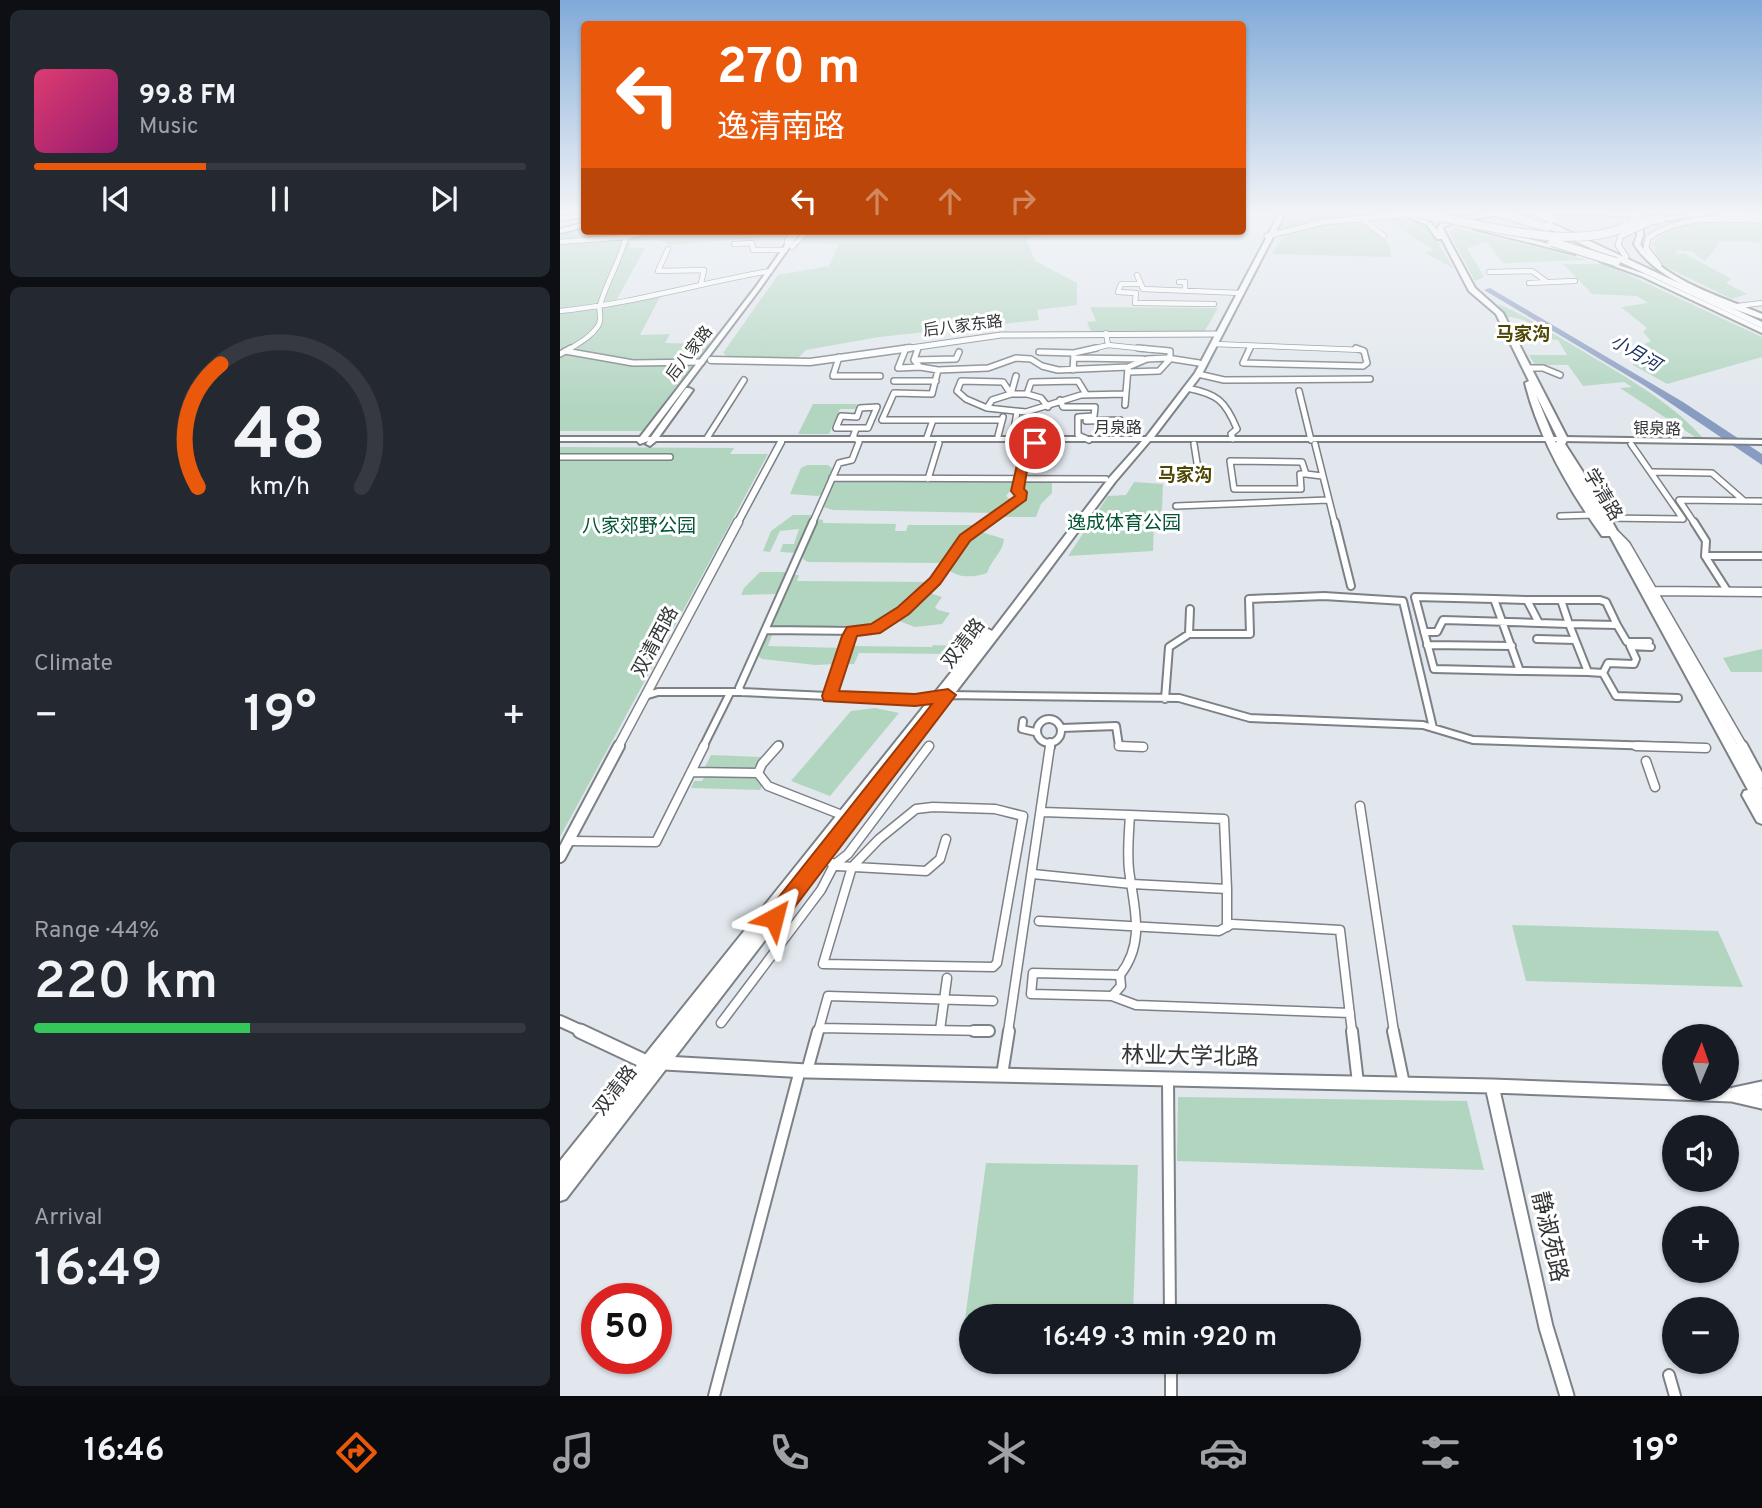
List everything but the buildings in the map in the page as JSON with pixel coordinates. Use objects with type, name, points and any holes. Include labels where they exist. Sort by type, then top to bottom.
[{"type":"highway","points":[[1652,277],[1719,311]]},
{"type":"highway","points":[[1664,277],[1762,324]]},
{"type":"highway","points":[[1672,277],[1713,295]]},
{"type":"main road","name":"后八家路","points":[[646,442],[765,277]]},
{"type":"main road","name":"后八家路","points":[[646,442],[711,360],[768,277]]},
{"type":"main road","name":"双清路","points":[[560,1193],[662,1063],[817,854],[842,815],[942,696],[1106,479],[1198,374],[1248,277]]},
{"type":"main road","name":"学清路","points":[[1460,277],[1466,289],[1489,308],[1529,379],[1536,412],[1602,520],[1762,802]]},
{"type":"main road","name":"学清路","points":[[1466,277],[1472,289],[1499,313],[1527,368],[1556,442]]},
{"type":"main road","points":[[1648,277],[1762,331]]},
{"type":"main road","points":[[1676,277],[1762,317]]},
{"type":"main road","name":"双清路","points":[[560,1173],[646,1062],[817,854],[1112,480],[1218,334]]},
{"type":"main road","name":"月泉路","points":[[560,441],[1035,443],[1233,439],[1313,442]]},
{"type":"main road","name":"月泉路","points":[[646,442],[1556,442]]},
{"type":"main road","name":"银泉路","points":[[1556,442],[1717,443]]},
{"type":"main road","name":"银泉路","points":[[1556,442],[1761,443]]},
{"type":"main road","name":"学清路","points":[[1602,520],[1606,535],[1762,818]]},
{"type":"street","points":[[562,353],[585,340],[598,327],[601,321],[599,307],[612,277]]},
{"type":"street","points":[[701,283],[702,277]]},
{"type":"street","points":[[560,311],[599,307],[735,277]]},
{"type":"street","points":[[1138,277],[1143,289],[1239,293]]},
{"type":"street","points":[[1143,277],[1147,279]]},
{"type":"street","points":[[1540,277],[1547,282]]},
{"type":"street","points":[[1553,277],[1557,282]]},
{"type":"street","points":[[1529,283],[1575,281]]},
{"type":"street","points":[[1179,282],[1185,282],[1185,291]]},
{"type":"street","points":[[1140,284],[1121,284],[1118,292],[1136,293],[1135,303],[1214,304]]},
{"type":"street","points":[[1738,306],[1762,303]]},
{"type":"street","points":[[1106,333],[1108,345]]},
{"type":"street","name":"后八家东路","points":[[711,360],[810,362],[1001,335],[1218,334]]},
{"type":"street","points":[[1214,344],[1359,348],[1364,351],[1367,363],[1363,366],[1243,363],[1251,346]]},
{"type":"street","points":[[906,348],[898,368],[938,370],[986,368],[1031,359],[1042,366],[1058,370],[1159,372],[1170,359],[1170,351],[1108,345],[1074,355]]},
{"type":"street","points":[[914,360],[918,347]]},
{"type":"street","points":[[914,360],[956,359],[959,352]]},
{"type":"street","points":[[1039,352],[1199,363]]},
{"type":"street","points":[[562,353],[644,366],[702,362]]},
{"type":"street","points":[[1073,370],[1074,355]]},
{"type":"street","points":[[839,357],[833,376],[880,376]]},
{"type":"street","points":[[1128,370],[1147,359]]},
{"type":"street","points":[[914,360],[920,368]]},
{"type":"street","points":[[1310,365],[1312,380]]},
{"type":"street","points":[[982,381],[986,368]]},
{"type":"street","points":[[1527,368],[1543,368],[1560,374]]},
{"type":"street","points":[[938,370],[932,394],[894,393],[882,420],[1002,420]]},
{"type":"street","points":[[1056,382],[1058,370]]},
{"type":"street","points":[[1125,405],[1128,370]]},
{"type":"street","points":[[1198,374],[1224,380],[1370,379]]},
{"type":"street","points":[[1011,394],[1016,376]]},
{"type":"street","points":[[707,438],[744,380]]},
{"type":"street","points":[[894,381],[936,381]]},
{"type":"street","points":[[1011,394],[1003,382],[961,381],[957,391],[965,400],[1005,412],[1048,407],[1060,400],[1086,394],[1125,394]]},
{"type":"street","points":[[1027,394],[1031,382],[1077,382],[1086,394]]},
{"type":"street","points":[[1187,388],[1213,393],[1231,415],[1237,429],[1231,434],[1233,439]]},
{"type":"street","points":[[1299,391],[1351,586]]},
{"type":"street","points":[[987,408],[992,400],[1011,394],[1027,394],[1041,398],[1048,407]]},
{"type":"street","points":[[1060,400],[1063,407],[1095,407],[1094,416],[1078,417],[1078,435],[1090,440]]},
{"type":"street","points":[[877,407],[868,428],[856,429],[836,428],[841,416],[857,416],[860,408],[877,407]]},
{"type":"street","points":[[998,436],[1005,412]]},
{"type":"street","points":[[1013,436],[1017,412]]},
{"type":"street","points":[[927,437],[933,420]]},
{"type":"street","points":[[1079,421],[1121,420]]},
{"type":"street","points":[[742,692],[739,688],[839,463],[852,460],[857,441],[853,437],[856,429]]},
{"type":"street","points":[[1000,429],[1014,429]]},
{"type":"street","name":"双清西路","points":[[560,857],[781,442]]},
{"type":"street","points":[[928,479],[939,443]]},
{"type":"street","points":[[765,630],[874,629],[904,611],[935,581],[965,538],[1011,497],[1021,498],[1021,492],[1017,491],[1021,462],[1027,447],[1035,443]]},
{"type":"street","points":[[1165,469],[1198,468],[1195,444]]},
{"type":"street","points":[[1560,516],[1602,520],[1683,519],[1653,472],[1631,444]]},
{"type":"street","points":[[560,457],[670,457]]},
{"type":"street","points":[[1306,474],[1302,462],[1230,461],[1234,489],[1301,489],[1300,474],[1322,476]]},
{"type":"street","points":[[1653,472],[1712,473],[1743,500]]},
{"type":"street","points":[[832,478],[1106,479]]},
{"type":"street","points":[[1176,506],[1328,500]]},
{"type":"street","points":[[1728,592],[1705,556],[1706,541],[1679,500],[1762,501]]},
{"type":"street","name":"学清路","points":[[1602,520],[1626,545],[1712,690],[1762,783]]},
{"type":"street","points":[[1705,556],[1762,556]]},
{"type":"street","points":[[1652,591],[1762,592]]},
{"type":"street","points":[[1165,699],[1169,647],[1189,634],[1250,634],[1249,598],[1324,596],[1403,601],[1433,728]]},
{"type":"street","points":[[1415,597],[1606,602],[1628,642],[1650,645],[1630,646],[1636,659],[1634,663],[1608,663],[1603,673],[1434,669],[1415,597]]},
{"type":"street","points":[[1494,599],[1520,671]]},
{"type":"street","points":[[1527,600],[1539,623]]},
{"type":"street","points":[[1560,600],[1588,672]]},
{"type":"street","points":[[1189,634],[1190,609]]},
{"type":"street","points":[[1424,632],[1437,632],[1443,620],[1617,625]]},
{"type":"street","points":[[830,696],[852,631]]},
{"type":"street","points":[[1537,639],[1575,640]]},
{"type":"street","points":[[1427,645],[1512,646]]},
{"type":"street","points":[[1603,673],[1616,696],[1678,698]]},
{"type":"street","points":[[648,695],[658,692],[742,692],[915,700],[942,696],[1179,698],[1250,718],[1423,724],[1473,740],[1706,748]]},
{"type":"street","points":[[569,841],[656,842],[730,693]]},
{"type":"street","points":[[1035,732],[1037,726],[1044,721],[1053,720],[1062,728],[1116,726],[1119,746],[1143,747]]},
{"type":"street","points":[[1023,721],[1022,729],[1035,732],[1041,741],[1050,742],[1061,735],[1062,728]]},
{"type":"street","points":[[1002,1076],[1051,751],[1050,742]]},
{"type":"street","points":[[758,773],[762,764],[779,745]]},
{"type":"street","points":[[722,1023],[821,890],[834,864],[848,854],[929,746]]},
{"type":"street","points":[[1646,761],[1655,787]]},
{"type":"street","points":[[691,772],[758,773]]},
{"type":"street","points":[[758,773],[768,786],[842,815]]},
{"type":"street","points":[[1360,806],[1393,1030],[1404,1084]]},
{"type":"street","points":[[916,809],[1006,810],[1018,811],[1023,816],[999,957],[993,967],[823,964],[852,867],[879,839],[916,809]]},
{"type":"street","points":[[1042,812],[1224,819],[1227,927]]},
{"type":"street","points":[[1130,815],[1128,855],[1138,927],[1130,966],[1120,975],[1033,973],[1031,994],[1112,996],[1136,1005],[1350,1013]]},
{"type":"street","points":[[817,854],[834,864],[852,867],[926,871],[940,859],[946,839]]},
{"type":"street","points":[[1032,874],[1132,884],[1227,889]]},
{"type":"street","points":[[1039,921],[1219,931],[1232,924],[1340,930],[1358,1083]]},
{"type":"street","points":[[1112,996],[1121,986],[1120,975]]},
{"type":"street","points":[[940,1030],[947,978]]},
{"type":"street","points":[[714,1396],[803,1071],[828,996],[993,1001]]},
{"type":"street","points":[[560,1021],[646,1062]]},
{"type":"street","points":[[819,1028],[989,1031]]},
{"type":"street","name":"林业大学北路","points":[[646,1062],[803,1071],[1662,1092]]},
{"type":"street","points":[[1168,1079],[1170,1304]]},
{"type":"street","name":"静淑苑路","points":[[1492,1086],[1546,1327],[1567,1396]]},
{"type":"street","name":"林业大学北路","points":[[1740,1092],[1762,1088]]},
{"type":"street","name":"林业大学北路","points":[[1740,1096],[1762,1102]]},
{"type":"street","points":[[1171,1374],[1171,1396]]},
{"type":"street","points":[[1669,1375],[1675,1396]]},
{"type":"green space","points":[[560,277],[629,277],[616,301],[560,310]]},
{"type":"green space","points":[[776,277],[1066,277],[1077,283],[1077,305],[1037,310],[1039,320],[879,337],[806,350],[798,358],[728,357],[723,353]]},
{"type":"green space","points":[[1576,277],[1633,277],[1762,337],[1762,357],[1667,384],[1633,365],[1635,348],[1651,341],[1643,332],[1647,328],[1621,307],[1648,303],[1637,296],[1592,294]]},
{"type":"green space","points":[[1687,277],[1728,277],[1731,279],[1726,283],[1747,294],[1732,299]]},
{"type":"green space","points":[[661,295],[640,335],[670,334],[665,343],[709,344],[642,431],[560,431],[560,313],[593,310]]},
{"type":"green space","points":[[1498,304],[1539,325],[1644,389],[1675,411],[1702,437],[1695,437],[1620,388],[1632,387],[1624,382],[1583,386],[1568,365],[1535,365],[1529,355],[1567,355],[1558,340],[1545,339],[1528,323],[1518,318],[1506,317]]},
{"type":"green space","points":[[1090,307],[1218,308],[1205,331],[1091,331],[1087,322],[1096,321]]},
{"type":"green space","points":[[813,404],[857,404],[855,409],[840,409],[829,434],[798,434]]},
{"type":"green space","name":"八家郊野公园","points":[[560,447],[734,448],[730,454],[768,454],[560,837]]},
{"type":"green space","points":[[807,465],[828,465],[834,470],[823,493],[818,496],[790,494],[801,468]]},
{"type":"green space","points":[[834,480],[1015,480],[1015,483],[1006,496],[1012,501],[995,513],[833,510],[823,507]]},
{"type":"green space","points":[[1022,480],[1052,480],[1052,493],[1041,504],[1036,517],[999,515],[1025,495],[1019,488]]},
{"type":"green space","name":"逸成体育公园","points":[[1134,482],[1163,484],[1162,509],[1154,521],[1153,551],[1068,556],[1108,496],[1126,495]]},
{"type":"green space","points":[[793,515],[815,515],[798,553],[780,552],[783,544],[794,544],[799,529],[780,531],[770,552],[763,551],[771,531]]},
{"type":"green space","points":[[817,519],[823,520],[823,523],[896,524],[895,531],[906,531],[908,525],[978,525],[944,563],[808,562],[803,559],[804,549]]},
{"type":"green space","points":[[975,530],[1004,539],[987,573],[966,576],[951,572],[947,569]]},
{"type":"green space","points":[[760,572],[788,572],[777,594],[741,595],[744,588]]},
{"type":"green space","points":[[792,575],[799,575],[797,581],[931,582],[879,624],[773,628],[770,626]]},
{"type":"green space","points":[[927,592],[942,597],[935,607],[950,613],[942,624],[915,627],[894,619]]},
{"type":"green space","points":[[766,635],[772,635],[768,646],[844,648],[838,664],[815,665],[762,659],[757,655]]},
{"type":"green space","points":[[851,646],[958,646],[952,654],[859,653],[854,664],[845,664]]},
{"type":"green space","points":[[1762,649],[1762,672],[1731,672],[1723,658]]},
{"type":"green space","points":[[875,708],[899,713],[830,796],[791,781],[851,711]]},
{"type":"green space","points":[[711,755],[761,757],[752,770],[703,771]]},
{"type":"green space","points":[[705,775],[755,777],[763,785],[760,790],[691,788],[694,781],[702,781]]},
{"type":"green space","points":[[1512,925],[1718,931],[1743,987],[1526,981]]},
{"type":"green space","points":[[1178,1097],[1467,1101],[1484,1170],[1177,1161]]},
{"type":"green space","points":[[986,1163],[1138,1165],[1133,1304],[967,1304]]},
{"type":"water","points":[[1490,288],[1683,402],[1762,454],[1762,465],[1645,386],[1484,290]]},
{"type":"district","name":"马家沟","points":[[1523,335]]},
{"type":"district","name":"马家沟","points":[[1185,476]]},
{"type":"route","points":[[774,918],[948,695],[920,700],[830,696],[852,631],[874,629],[904,611],[935,581],[965,538],[995,514],[1005,510],[1014,500],[1021,498],[1021,492],[1017,491],[1027,447],[1035,443]]},
{"type":"water label","name":"小月河","points":[[1635,354]]}]
